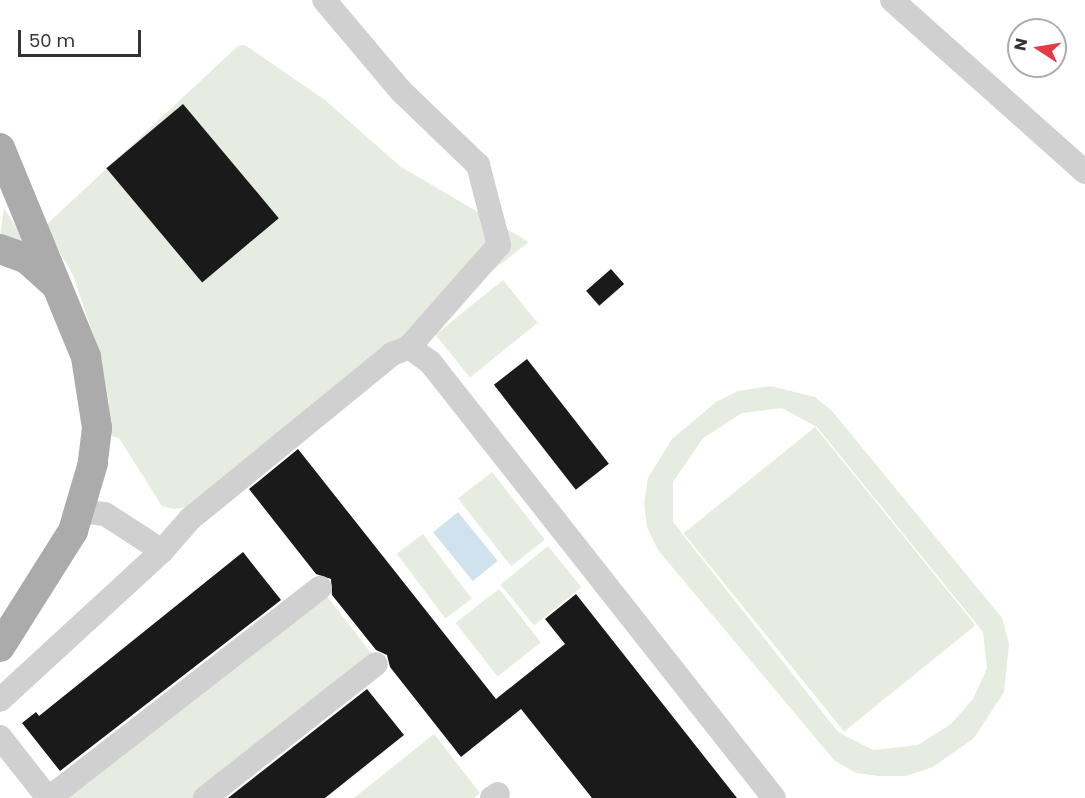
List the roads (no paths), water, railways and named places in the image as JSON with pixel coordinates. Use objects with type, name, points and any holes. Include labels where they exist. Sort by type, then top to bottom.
[{"type":"main road","points":[[0,148],[61,290],[86,357],[95,400],[93,463],[80,511],[55,566],[0,647]]},
{"type":"main road","points":[[0,249],[27,259],[61,290]]},
{"type":"lane","points":[[0,700],[162,551],[190,519],[392,354],[409,347],[499,245],[487,192],[478,165],[401,91],[324,0]]},
{"type":"lane","points":[[892,0],[1085,172]]},
{"type":"lane","points":[[409,347],[430,362],[774,798]]},
{"type":"lane","points":[[80,511],[105,514],[162,551]]},
{"type":"lane","points":[[0,737],[48,798],[320,588]]},
{"type":"lane","points":[[205,798],[376,664]]},
{"type":"water","points":[[458,512],[498,561],[473,581],[433,532]]}]
